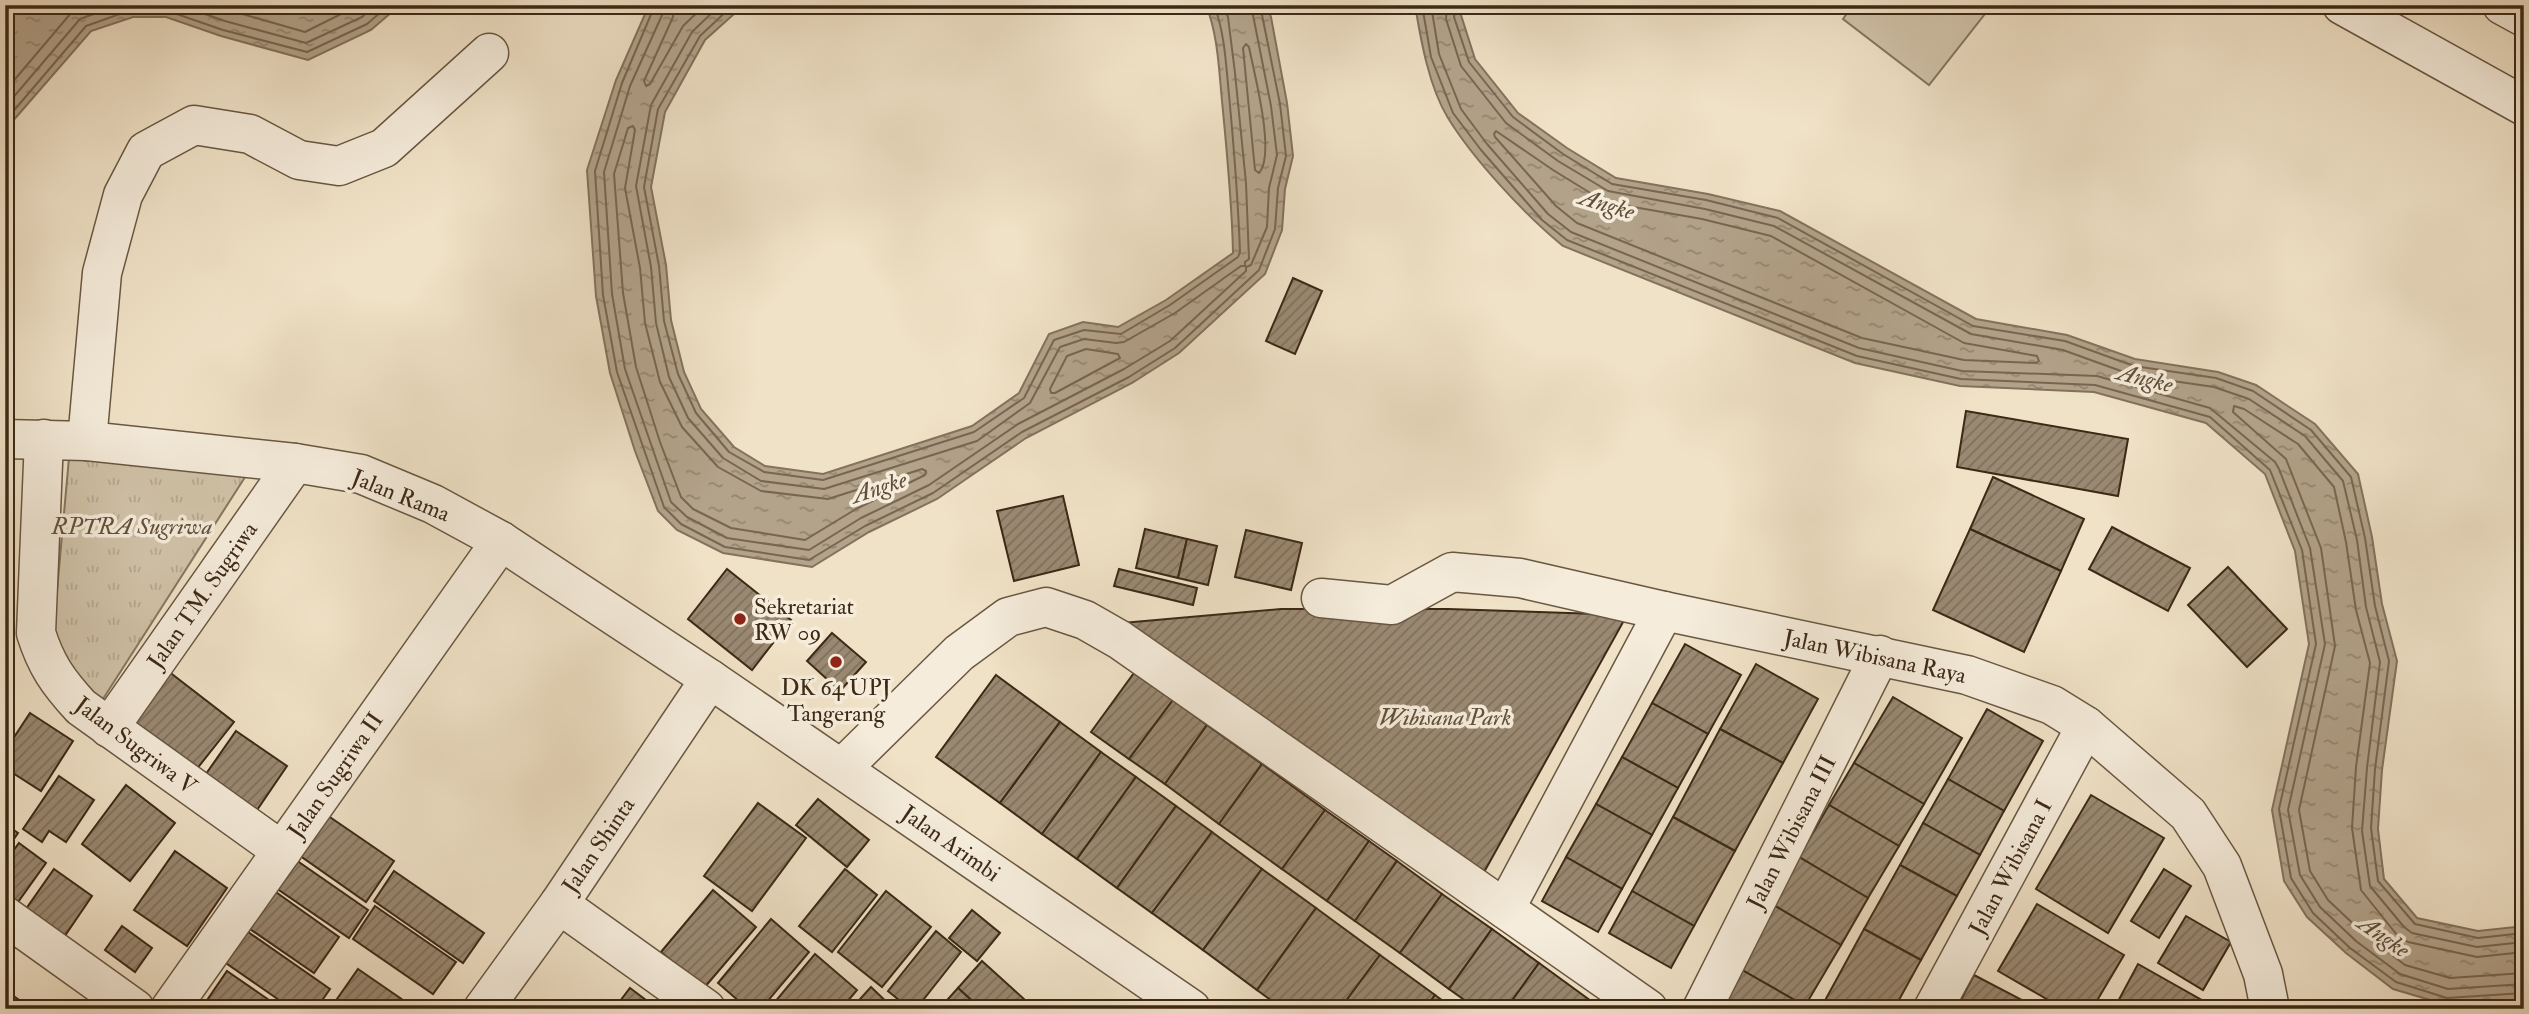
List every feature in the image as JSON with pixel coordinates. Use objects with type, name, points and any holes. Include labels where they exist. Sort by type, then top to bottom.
[{"type":"street","points":[[2342,5],[2524,106]]},
{"type":"street","points":[[2502,5],[2524,17]]},
{"type":"street","points":[[87,440],[102,273],[122,195],[146,151],[194,125],[250,134],[299,160],[339,166],[384,148],[489,53]]},
{"type":"street","name":"Jalan Rama","points":[[5,439],[87,440],[295,463],[361,474],[433,504],[500,541],[710,679]]},
{"type":"street","name":"Jalan Sugriwa V","points":[[44,439],[36,633],[44,657],[58,682],[81,707],[282,851]]},
{"type":"street","name":"Jalan TM. Sugriwa","points":[[109,728],[295,463]]},
{"type":"street","name":"Jalan Sugriwa II","points":[[170,1009],[500,541]]},
{"type":"street","name":"Jalan Wibisana Raya","points":[[1321,598],[1392,605],[1452,572],[1520,578],[1967,675],[2052,705],[2086,726],[2188,814],[2222,866],[2263,974],[2270,1009]]},
{"type":"street","points":[[842,768],[958,653],[1008,617],[1046,607],[1085,620],[1120,640],[1648,1009]]},
{"type":"street","points":[[1505,909],[1664,611]]},
{"type":"street","name":"Jalan Wibisana III","points":[[1702,1009],[1880,655]]},
{"type":"street","name":"Jalan Arimbi","points":[[710,679],[1191,1009]]},
{"type":"street","name":"Jalan Shinta","points":[[483,1009],[559,904],[710,679]]},
{"type":"street","name":"Jalan Wibisana I","points":[[1933,1009],[2086,726]]},
{"type":"street","points":[[559,904],[706,1009]]},
{"type":"street","points":[[5,916],[135,1009]]},
{"type":"green space","points":[[1853,5],[1992,5],[1929,85],[1843,19]]},
{"type":"green space","name":"RPTRA Sugriwa","points":[[70,447],[247,474],[103,699],[50,668]]},
{"type":"water","points":[[5,5],[400,5],[371,30],[308,60],[221,36],[166,17],[133,17],[91,31],[5,130]]},
{"type":"water","name":"Angke","points":[[649,5],[744,5],[705,40],[665,112],[651,187],[666,265],[671,320],[684,372],[701,409],[734,447],[765,466],[823,474],[972,426],[1019,393],[1049,334],[1083,322],[1118,327],[1166,300],[1233,253],[1219,65],[1216,40],[1206,5],[1266,5],[1271,17],[1287,103],[1293,156],[1285,189],[1282,230],[1265,274],[1179,353],[1132,383],[1026,438],[937,499],[869,532],[812,567],[723,553],[677,530],[658,511],[610,373],[596,296],[587,170],[616,80]]},
{"type":"water","name":"Angke","points":[[1415,5],[1463,5],[1461,15],[1475,59],[1518,113],[1616,178],[1708,194],[1780,211],[1976,319],[2067,335],[2135,359],[2218,372],[2256,385],[2315,424],[2358,474],[2372,537],[2382,604],[2397,661],[2382,770],[2378,829],[2384,879],[2417,918],[2478,931],[2524,926],[2524,999],[2447,1005],[2393,989],[2346,953],[2307,917],[2284,881],[2272,810],[2309,644],[2295,551],[2265,474],[2206,423],[2094,392],[1960,386],[1855,363],[1563,246],[1501,186],[1448,118],[1431,78]]},
{"type":"building","points":[[1293,278],[1322,291],[1295,354],[1266,341]]},
{"type":"building","points":[[1966,411],[2128,439],[2118,496],[1957,467]]},
{"type":"building","points":[[1993,477],[2084,519],[2061,571],[1970,529]]},
{"type":"building","points":[[1063,496],[1079,565],[1014,581],[997,511]]},
{"type":"building","points":[[2112,527],[2190,568],[2168,611],[2089,569]]},
{"type":"building","points":[[1145,529],[1187,539],[1178,578],[1136,568]]},
{"type":"building","points":[[1970,529],[2061,571],[2024,652],[1933,610]]},
{"type":"building","points":[[1246,530],[1302,543],[1291,590],[1235,577]]},
{"type":"building","points":[[1187,539],[1217,546],[1208,585],[1178,578]]},
{"type":"building","points":[[2228,567],[2287,629],[2247,667],[2188,605]]},
{"type":"building","name":"Sekretariat RW 09","points":[[727,569],[791,620],[752,670],[688,619]]},
{"type":"building","points":[[1119,569],[1197,588],[1193,605],[1114,586]]},
{"type":"building","name":"Wibisana Park","points":[[1281,609],[1448,609],[1627,615],[1483,874],[1122,623]]},
{"type":"building","name":"DK 64 UPJ Tangerang","points":[[832,633],[866,662],[840,691],[807,661]]},
{"type":"building","points":[[1685,644],[1741,675],[1708,734],[1652,703]]},
{"type":"building","points":[[1756,664],[1818,699],[1783,763],[1720,729]]},
{"type":"building","points":[[168,671],[234,722],[192,775],[126,724]]},
{"type":"building","points":[[1134,673],[1173,700],[1129,759],[1091,732]]},
{"type":"building","points":[[996,675],[1060,722],[1000,803],[936,757]]},
{"type":"building","points":[[1893,697],[1962,738],[1924,804],[1854,763]]},
{"type":"building","points":[[1173,700],[1207,725],[1165,784],[1129,759]]},
{"type":"building","points":[[1652,703],[1708,734],[1678,788],[1622,757]]},
{"type":"building","points":[[1987,709],[2043,741],[2004,811],[1948,779]]},
{"type":"building","points":[[30,713],[73,741],[41,791],[5,768],[5,751]]},
{"type":"building","points":[[1060,722],[1101,752],[1042,834],[1000,803]]},
{"type":"building","points":[[1207,725],[1262,764],[1219,824],[1165,784]]},
{"type":"building","points":[[1720,729],[1783,763],[1735,851],[1673,817]]},
{"type":"building","points":[[236,731],[287,766],[253,816],[201,781]]},
{"type":"building","points":[[1101,752],[1136,777],[1077,859],[1042,834]]},
{"type":"building","points":[[1622,757],[1678,788],[1652,835],[1596,804]]},
{"type":"building","points":[[1854,763],[1924,804],[1899,846],[1829,805]]},
{"type":"building","points":[[1262,764],[1325,810],[1282,869],[1219,824]]},
{"type":"building","points":[[59,776],[94,800],[66,842],[49,831],[42,842],[23,829]]},
{"type":"building","points":[[1136,777],[1176,806],[1117,888],[1077,859]]},
{"type":"building","points":[[1948,779],[2004,811],[1980,855],[1923,823]]},
{"type":"building","points":[[126,785],[175,823],[130,881],[82,844]]},
{"type":"building","points":[[2091,795],[2164,838],[2108,933],[2036,889]]},
{"type":"building","points":[[818,799],[869,840],[847,867],[796,825]]},
{"type":"building","points":[[758,803],[806,838],[752,911],[704,876]]},
{"type":"building","points":[[1596,804],[1652,835],[1622,889],[1566,857]]},
{"type":"building","points":[[1829,805],[1899,846],[1868,898],[1799,857]]},
{"type":"building","points":[[1176,806],[1212,832],[1152,913],[1117,888]]},
{"type":"building","points":[[1325,810],[1369,841],[1327,901],[1282,869]]},
{"type":"building","points":[[324,813],[394,861],[366,902],[296,853]]},
{"type":"building","points":[[1673,817],[1735,851],[1694,926],[1632,891]]},
{"type":"building","points":[[1923,823],[1980,855],[1957,896],[1900,865]]},
{"type":"building","points":[[5,824],[18,833],[5,852]]},
{"type":"building","points":[[1212,832],[1262,869],[1203,950],[1152,913]]},
{"type":"building","points":[[1369,841],[1397,861],[1355,921],[1327,901]]},
{"type":"building","points":[[19,843],[46,863],[18,902],[5,893],[5,862]]},
{"type":"building","points":[[175,851],[227,888],[187,946],[134,910]]},
{"type":"building","points":[[1566,857],[1622,889],[1598,932],[1542,901]]},
{"type":"building","points":[[1799,857],[1868,898],[1841,945],[1772,904]]},
{"type":"building","points":[[296,860],[368,910],[349,938],[276,888]]},
{"type":"building","points":[[1397,861],[1442,894],[1400,953],[1355,921]]},
{"type":"building","points":[[1900,865],[1957,896],[1921,960],[1864,929]]},
{"type":"building","points":[[54,869],[92,896],[60,943],[21,916]]},
{"type":"building","points":[[845,869],[877,895],[832,952],[799,926]]},
{"type":"building","points":[[1262,869],[1316,908],[1257,990],[1203,950]]},
{"type":"building","points":[[2164,869],[2191,886],[2159,938],[2131,921]]},
{"type":"building","points":[[394,871],[484,933],[463,963],[374,901]]},
{"type":"building","points":[[273,890],[339,937],[314,973],[247,927]]},
{"type":"building","points":[[713,890],[756,927],[704,988],[661,952]]},
{"type":"building","points":[[886,891],[931,927],[882,987],[838,952]]},
{"type":"building","points":[[1632,891],[1694,926],[1671,968],[1609,933]]},
{"type":"building","points":[[1442,894],[1492,929],[1449,989],[1400,953]]},
{"type":"building","points":[[1772,904],[1841,945],[1805,1006],[1735,966]]},
{"type":"building","points":[[2037,904],[2124,955],[2092,1009],[2064,1009],[1998,971]]},
{"type":"building","points":[[375,906],[456,962],[433,994],[353,939]]},
{"type":"building","points":[[1316,908],[1380,955],[1340,1009],[1283,1009],[1257,990]]},
{"type":"building","points":[[972,910],[1000,933],[977,961],[949,938]]},
{"type":"building","points":[[2186,916],[2231,942],[2203,990],[2158,963]]},
{"type":"building","points":[[771,919],[809,952],[761,1009],[748,1009],[718,983]]},
{"type":"building","points":[[122,926],[152,948],[135,972],[105,950]]},
{"type":"building","points":[[241,927],[330,989],[316,1009],[292,1009],[220,959]]},
{"type":"building","points":[[1492,929],[1539,963],[1506,1009],[1477,1009],[1449,989]]},
{"type":"building","points":[[1864,929],[1921,960],[1894,1009],[1827,1009],[1822,1006]]},
{"type":"building","points":[[936,931],[961,952],[916,1009],[910,1009],[888,991]]},
{"type":"building","points":[[815,954],[857,990],[841,1009],[769,1009]]},
{"type":"building","points":[[1380,955],[1435,995],[1425,1009],[1340,1009]]},
{"type":"building","points":[[982,961],[1024,999],[1015,1009],[981,1009],[958,988]]},
{"type":"building","points":[[1539,963],[1602,1009],[1506,1009]]},
{"type":"building","points":[[2138,964],[2214,1007],[2213,1009],[2118,1009],[2115,1007]]},
{"type":"building","points":[[1735,966],[1805,1006],[1804,1009],[1710,1009]]},
{"type":"building","points":[[358,969],[416,1009],[330,1009]]},
{"type":"building","points":[[227,971],[282,1009],[201,1009]]},
{"type":"building","points":[[1974,975],[2037,1008],[2037,1009],[1956,1009]]},
{"type":"building","points":[[871,987],[894,1009],[851,1009]]},
{"type":"building","points":[[630,988],[658,1009],[614,1009]]},
{"type":"building","points":[[958,988],[981,1009],[939,1009]]},
{"type":"building","points":[[5,990],[32,1009],[5,1009]]},
{"type":"building","points":[[1435,995],[1454,1009],[1425,1009]]},
{"type":"building","points":[[1029,1001],[1038,1009],[1022,1009]]},
{"type":"place","name":"Sekretariat RW 09","points":[[740,619]]},
{"type":"place","name":"DK 64 UPJ Tangerang","points":[[836,662]]}]
